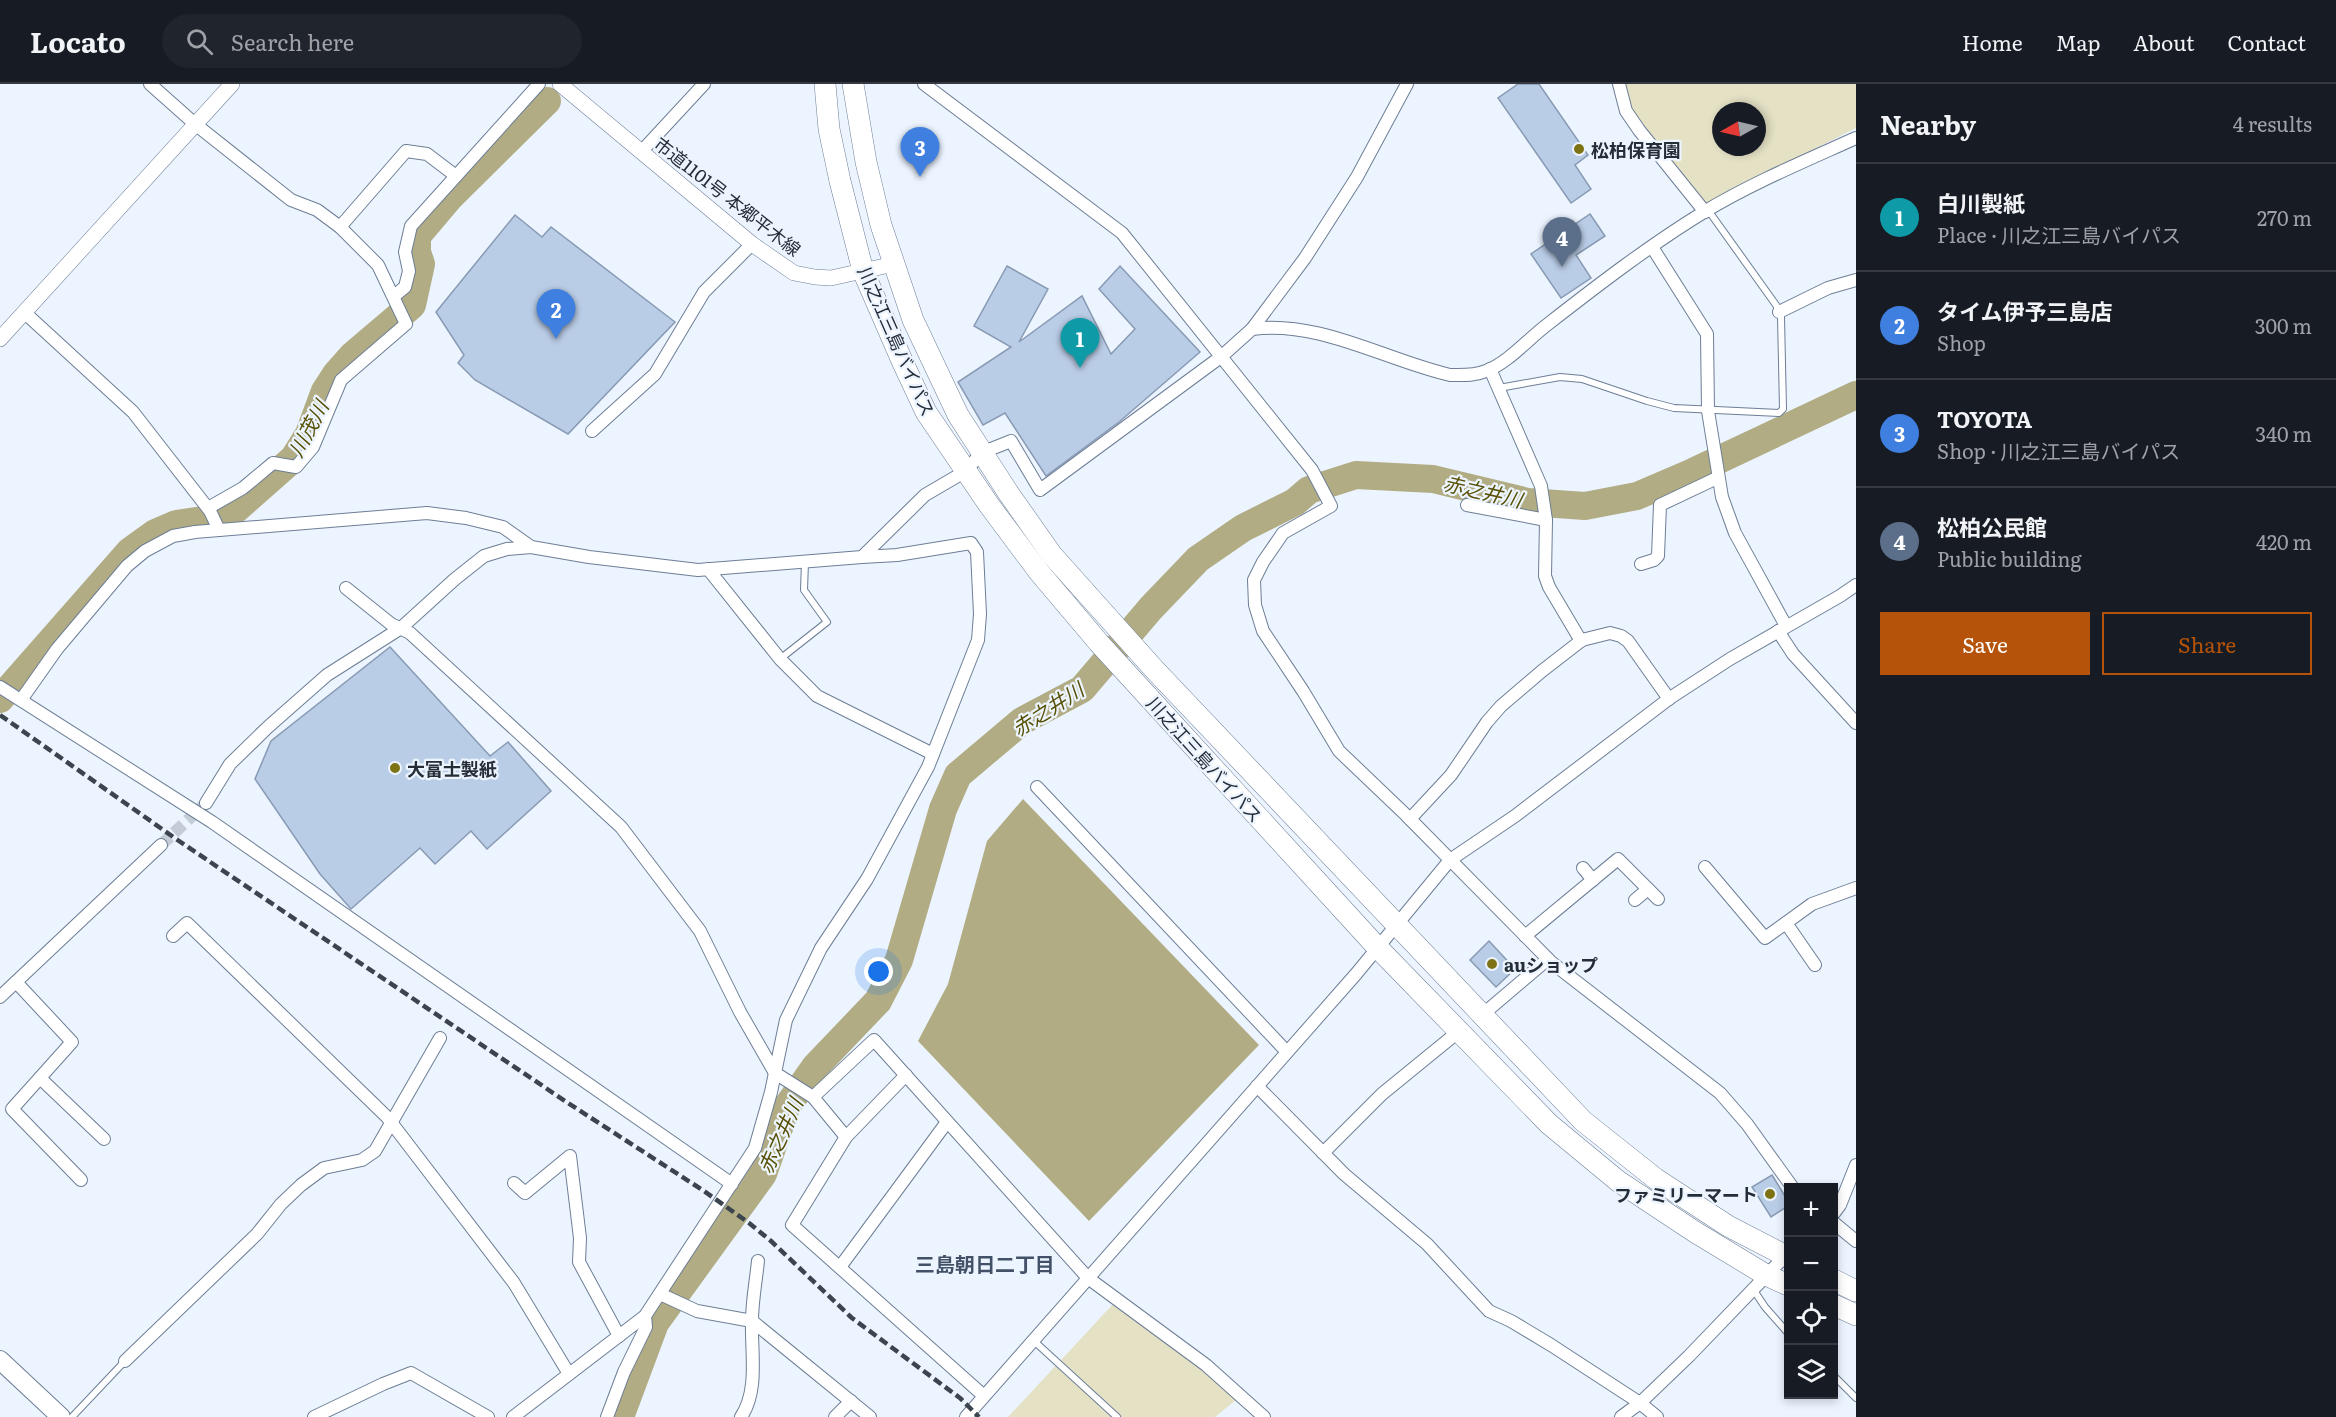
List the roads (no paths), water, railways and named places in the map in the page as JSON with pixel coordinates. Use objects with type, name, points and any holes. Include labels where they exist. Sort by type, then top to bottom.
[{"type":"highway","name":"川之江三島バイパス","points":[[825,84],[830,129],[840,181],[863,271],[926,412],[1039,572],[1099,643],[1377,947],[1549,1124],[1618,1181],[1695,1232],[1759,1281],[1784,1284]]},
{"type":"highway","name":"川之江三島バイパス","points":[[853,84],[866,162],[894,264],[913,320],[957,415],[1052,555],[1154,669],[1583,1121],[1638,1164],[1728,1226],[1784,1254]]},
{"type":"highway","points":[[1838,1283],[1856,1291]]},
{"type":"highway","points":[[1838,1307],[1856,1315]]},
{"type":"main road","points":[[1,1362],[62,1417]]},
{"type":"street","points":[[150,84],[195,124],[291,200],[318,210],[340,227],[378,265],[406,324],[340,380],[313,447],[296,467],[273,463],[243,488],[209,510]]},
{"type":"street","points":[[0,339],[232,84]]},
{"type":"street","points":[[396,301],[405,287],[409,271],[405,252],[411,226],[539,84]]},
{"type":"street","name":"市道1101号 本郷平木線","points":[[560,84],[752,244],[794,273],[831,278],[894,264]]},
{"type":"street","points":[[641,152],[704,84]]},
{"type":"street","points":[[924,84],[1122,232],[1312,470],[1331,506],[1283,533],[1254,580],[1255,605],[1263,631],[1339,751],[1410,819],[1548,959],[1720,1093],[1747,1124],[1790,1183]]},
{"type":"street","points":[[862,556],[925,495],[966,471],[981,453],[1011,441],[1040,490],[1222,356],[1252,328],[1305,258],[1351,186],[1407,84]]},
{"type":"street","points":[[1619,84],[1626,111],[1639,130],[1707,211]]},
{"type":"street","points":[[1252,328],[1275,326],[1311,333],[1450,375],[1470,375],[1490,369],[1505,360],[1548,324],[1652,247],[1707,211],[1767,179],[1856,138]]},
{"type":"street","points":[[340,227],[406,151],[427,154],[456,176]]},
{"type":"street","points":[[592,431],[655,374],[704,292],[752,244]]},
{"type":"street","points":[[1652,247],[1707,334],[1708,411],[1717,478],[1735,533],[1793,654],[1855,721]]},
{"type":"street","points":[[1779,312],[1828,288],[1856,280]]},
{"type":"street","points":[[24,312],[133,412],[209,510],[219,529]]},
{"type":"street","points":[[1490,369],[1542,493],[1546,520],[1545,576],[1549,587],[1581,641]]},
{"type":"street","points":[[1641,564],[1658,556],[1660,505],[1717,478]]},
{"type":"street","points":[[1467,505],[1546,520]]},
{"type":"street","points":[[18,698],[127,566],[145,551],[173,536],[219,529],[427,513],[466,518],[503,527],[531,547]]},
{"type":"street","points":[[206,803],[230,764],[268,727],[327,675],[401,628],[484,556],[507,549],[531,547],[589,557],[708,569],[897,555],[971,543],[977,552],[980,614],[978,640],[933,754],[867,879],[821,948],[786,1020],[755,1148],[663,1295],[645,1316],[515,1416]]},
{"type":"street","points":[[708,569],[780,659],[817,696],[933,754]]},
{"type":"street","points":[[966,1417],[1287,1052],[1450,860],[1515,816],[1669,699],[1730,659],[1856,585]]},
{"type":"street","points":[[346,588],[391,624],[410,633],[621,827],[700,931],[740,1012],[775,1073],[810,1094],[846,1137]]},
{"type":"street","points":[[1410,819],[1451,775],[1487,722],[1501,706],[1542,670],[1581,641],[1610,633],[1621,636],[1628,641],[1669,699]]},
{"type":"street","points":[[0,687],[212,822],[732,1184]]},
{"type":"street","points":[[1037,787],[1287,1052]]},
{"type":"street","points":[[0,997],[161,845]]},
{"type":"street","points":[[1525,936],[1618,859],[1658,899]]},
{"type":"street","points":[[1705,867],[1765,938],[1812,904],[1856,888]]},
{"type":"street","points":[[1583,868],[1593,880]]},
{"type":"street","points":[[1635,900],[1648,889]]},
{"type":"street","points":[[173,936],[187,923],[387,1118],[514,1283],[569,1374]]},
{"type":"street","points":[[1786,923],[1815,965]]},
{"type":"street","points":[[1482,1015],[1548,959]]},
{"type":"street","points":[[16,982],[72,1042],[12,1109],[81,1180]]},
{"type":"street","points":[[1323,1152],[1382,1094],[1458,1032]]},
{"type":"street","points":[[125,1361],[257,1234],[281,1204],[301,1185],[324,1168],[362,1160],[375,1151],[440,1038]]},
{"type":"street","points":[[810,1094],[874,1040],[1088,1278],[1206,1365],[1264,1417]]},
{"type":"street","points":[[906,1075],[846,1137],[792,1225],[984,1396]]},
{"type":"street","points":[[40,1078],[104,1139]]},
{"type":"street","points":[[1257,1086],[1344,1174],[1427,1244],[1489,1311],[1511,1321],[1551,1345],[1640,1403],[1657,1417]]},
{"type":"street","points":[[840,1268],[947,1122]]},
{"type":"street","points":[[514,1183],[525,1193],[570,1156],[580,1238],[579,1262],[619,1336]]},
{"type":"street","points":[[1838,1207],[1856,1165]]},
{"type":"street","points":[[1838,1227],[1856,1241]]},
{"type":"street","points":[[1621,1417],[1640,1403],[1689,1356],[1759,1281],[1784,1258]]},
{"type":"street","points":[[741,1417],[747,1407],[753,1381],[752,1320],[758,1261]]},
{"type":"street","points":[[663,1295],[697,1311],[752,1320],[870,1417]]},
{"type":"street","points":[[607,1417],[624,1372],[646,1327],[645,1316]]},
{"type":"street","points":[[314,1417],[373,1388],[411,1373],[488,1417]]},
{"type":"street","points":[[835,1417],[852,1401]]},
{"type":"lane","points":[[1499,388],[1560,376],[1582,379],[1674,408],[1779,413],[1783,409],[1781,317],[1769,293],[1707,211]]},
{"type":"lane","points":[[780,659],[827,622],[804,590],[805,562]]},
{"type":"lane","points":[[1759,1281],[1765,1307],[1784,1328]]},
{"type":"lane","points":[[1034,1341],[1117,1417]]},
{"type":"lane","points":[[72,1417],[125,1361]]},
{"type":"lane","points":[[1838,1381],[1856,1398]]},
{"type":"waterway","name":"川茂川","points":[[0,699],[130,551],[155,533],[176,524],[203,520],[235,510],[294,458],[309,434],[325,391],[336,374],[352,356],[412,305],[421,264],[417,252],[417,236],[450,197],[547,101]]},
{"type":"waterway","name":"赤之井川","points":[[620,1417],[655,1323],[763,1174],[786,1108],[815,1067],[878,1001],[899,960],[943,809],[958,775],[1022,721],[1082,689],[1151,608],[1198,559],[1243,528],[1295,502],[1309,490],[1356,475],[1433,479],[1528,502],[1585,506],[1637,496],[1856,395]]},
{"type":"tunnel","points":[[161,845],[204,805]]},
{"type":"railway","points":[[0,715],[179,841],[749,1223],[852,1318],[960,1398],[979,1417]]},
{"type":"place","name":"松柏保育園","points":[[1579,149]]},
{"type":"place","name":"TOYOTA","points":[[920,177]]},
{"type":"place","name":"松柏公民館","points":[[1562,267]]},
{"type":"place","name":"タイム伊予三島店","points":[[556,339]]},
{"type":"place","name":"白川製紙","points":[[1080,368]]},
{"type":"place","name":"大富士製紙","points":[[395,768]]},
{"type":"place","name":"auショップ","points":[[1492,964]]},
{"type":"place","name":"ファミリーマート","points":[[1770,1194]]},
{"type":"district","name":"三島朝日二丁目","points":[[985,1263]]}]
